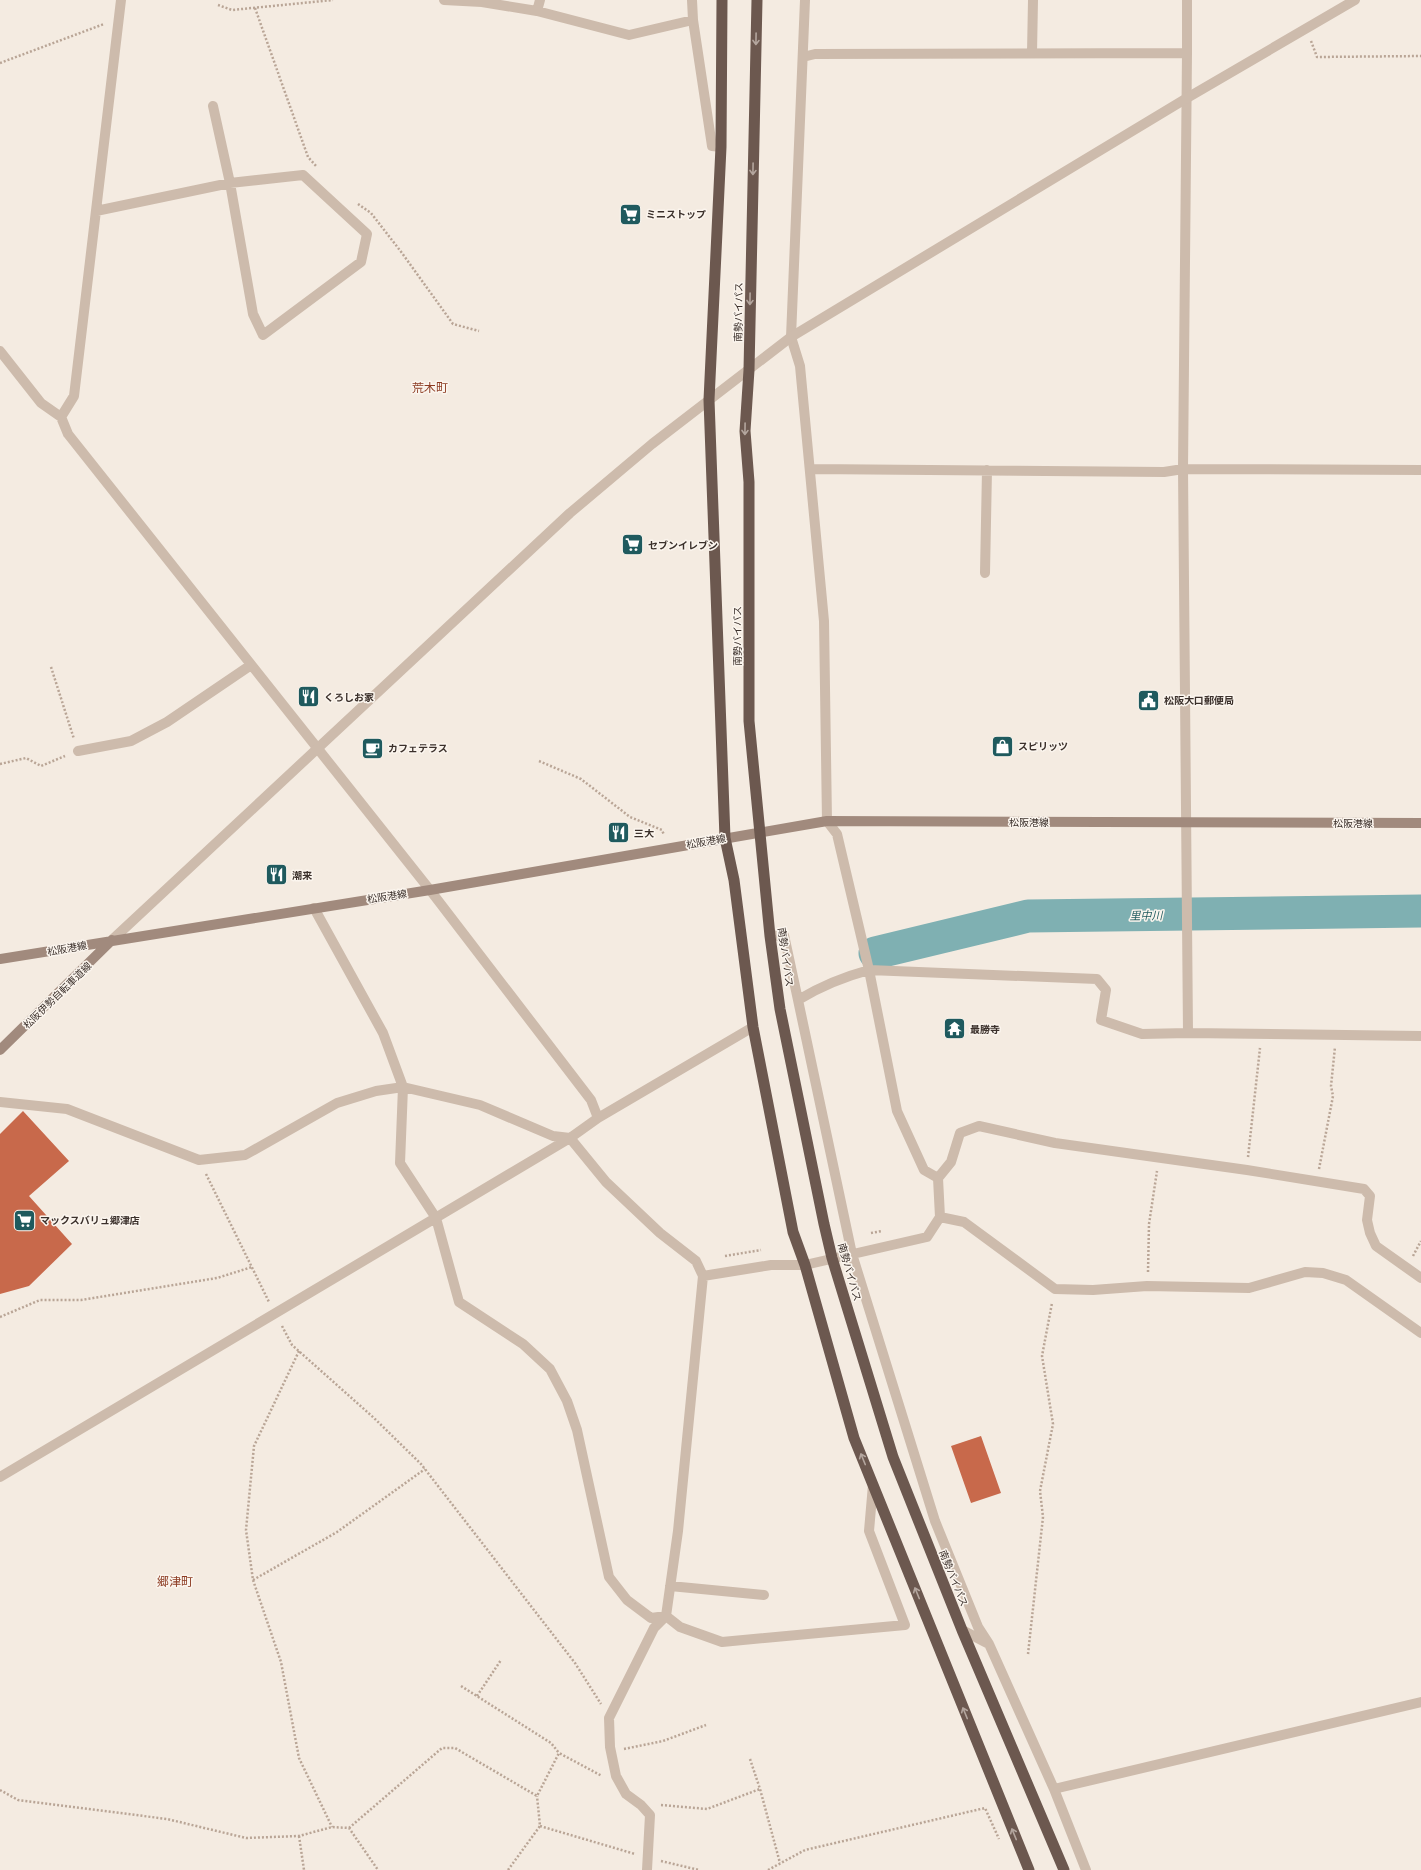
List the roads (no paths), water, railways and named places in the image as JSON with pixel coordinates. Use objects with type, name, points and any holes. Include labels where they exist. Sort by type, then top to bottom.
[{"type":"highway","name":"南勢バイパス","points":[[722,0],[721,147],[709,400],[725,838],[734,880],[753,1027],[793,1232],[854,1438],[1029,1870]]},
{"type":"highway","name":"南勢バイパス","points":[[757,0],[749,370],[745,431],[750,482],[749,721],[770,936],[780,1009],[832,1258],[893,1457],[962,1630],[1064,1870]]},
{"type":"main road","name":"松阪港線","points":[[0,959],[430,890],[827,821],[1421,823]]},
{"type":"main road","name":"松阪伊勢自転車道線","points":[[0,1050],[112,940]]},
{"type":"street","points":[[62,417],[74,396],[121,0]]},
{"type":"street","points":[[444,0],[483,1],[537,11],[629,36],[693,20]]},
{"type":"street","points":[[537,11],[540,0]]},
{"type":"street","points":[[692,0],[693,20],[712,146],[721,147]]},
{"type":"street","points":[[805,0],[791,337],[800,366],[811,469],[824,621],[827,821],[837,834],[869,970],[897,1111],[924,1170],[938,1178]]},
{"type":"street","points":[[1032,53],[1033,0]]},
{"type":"street","points":[[1187,0],[1188,98],[1183,469],[1188,1033]]},
{"type":"street","points":[[112,940],[570,513],[652,444],[791,337],[1188,98],[1355,0]]},
{"type":"street","points":[[803,57],[815,54],[1187,53]]},
{"type":"street","points":[[96,211],[230,183],[302,175],[367,234],[360,262],[263,335],[253,314],[230,183],[213,106]]},
{"type":"street","points":[[0,351],[41,403],[62,417],[68,434],[430,890],[591,1100],[598,1118]]},
{"type":"street","points":[[811,469],[1164,472],[1183,469],[1421,470]]},
{"type":"street","points":[[985,573],[987,470]]},
{"type":"street","points":[[78,751],[131,741],[167,722],[251,665]]},
{"type":"street","points":[[314,908],[383,1033],[402,1087],[400,1163],[436,1218],[459,1302],[523,1344],[550,1369],[567,1401],[577,1430],[608,1577],[627,1600],[651,1618],[666,1616],[680,1627],[722,1642],[905,1625],[869,1531],[873,1485]]},
{"type":"street","points":[[770,936],[784,935],[852,1254],[935,1521],[978,1626],[990,1644],[1054,1789],[1086,1870]]},
{"type":"street","points":[[798,1000],[814,990],[845,976],[869,970],[1097,979],[1106,990],[1101,1020],[1142,1034],[1188,1033],[1421,1036]]},
{"type":"street","points":[[0,1477],[570,1138],[598,1118],[753,1027]]},
{"type":"street","points":[[0,1102],[67,1109],[199,1160],[245,1155],[337,1103],[376,1091],[402,1087],[480,1105],[553,1136],[570,1138],[606,1182],[660,1233],[696,1261],[703,1276],[678,1531],[666,1616],[654,1628],[609,1718],[610,1747],[616,1776],[626,1794],[642,1804],[650,1815],[649,1858],[647,1870]]},
{"type":"street","points":[[703,1276],[772,1265],[804,1265],[928,1237],[940,1217],[938,1178],[951,1162],[960,1133],[979,1126],[1055,1143],[1247,1170],[1364,1189],[1370,1196],[1367,1220],[1370,1233],[1376,1246],[1421,1278]]},
{"type":"street","points":[[940,1217],[964,1222],[1055,1289],[1093,1290],[1147,1286],[1249,1288],[1305,1272],[1323,1273],[1346,1280],[1421,1333]]},
{"type":"street","points":[[670,1586],[764,1595]]},
{"type":"street","points":[[962,1630],[990,1644]]},
{"type":"street","points":[[1054,1789],[1421,1702]]},
{"type":"waterway","name":"里中川","points":[[875,953],[1028,916],[1421,911]]},
{"type":"place","name":"ミニストップ","points":[[631,214]]},
{"type":"place","name":"セブンイレブン","points":[[632,545]]},
{"type":"place","name":"くろしお家","points":[[308,697]]},
{"type":"place","name":"松阪大口郵便局","points":[[1148,700]]},
{"type":"place","name":"スピリッツ","points":[[1002,746]]},
{"type":"place","name":"カフェテラス","points":[[373,748]]},
{"type":"place","name":"三大","points":[[618,833]]},
{"type":"place","name":"潮来","points":[[276,875]]},
{"type":"place","name":"最勝寺","points":[[955,1029]]},
{"type":"place","name":"マックスバリュ郷津店","points":[[25,1220]]},
{"type":"district","name":"荒木町","points":[[430,387]]},
{"type":"district","name":"郷津町","points":[[175,1581]]}]
